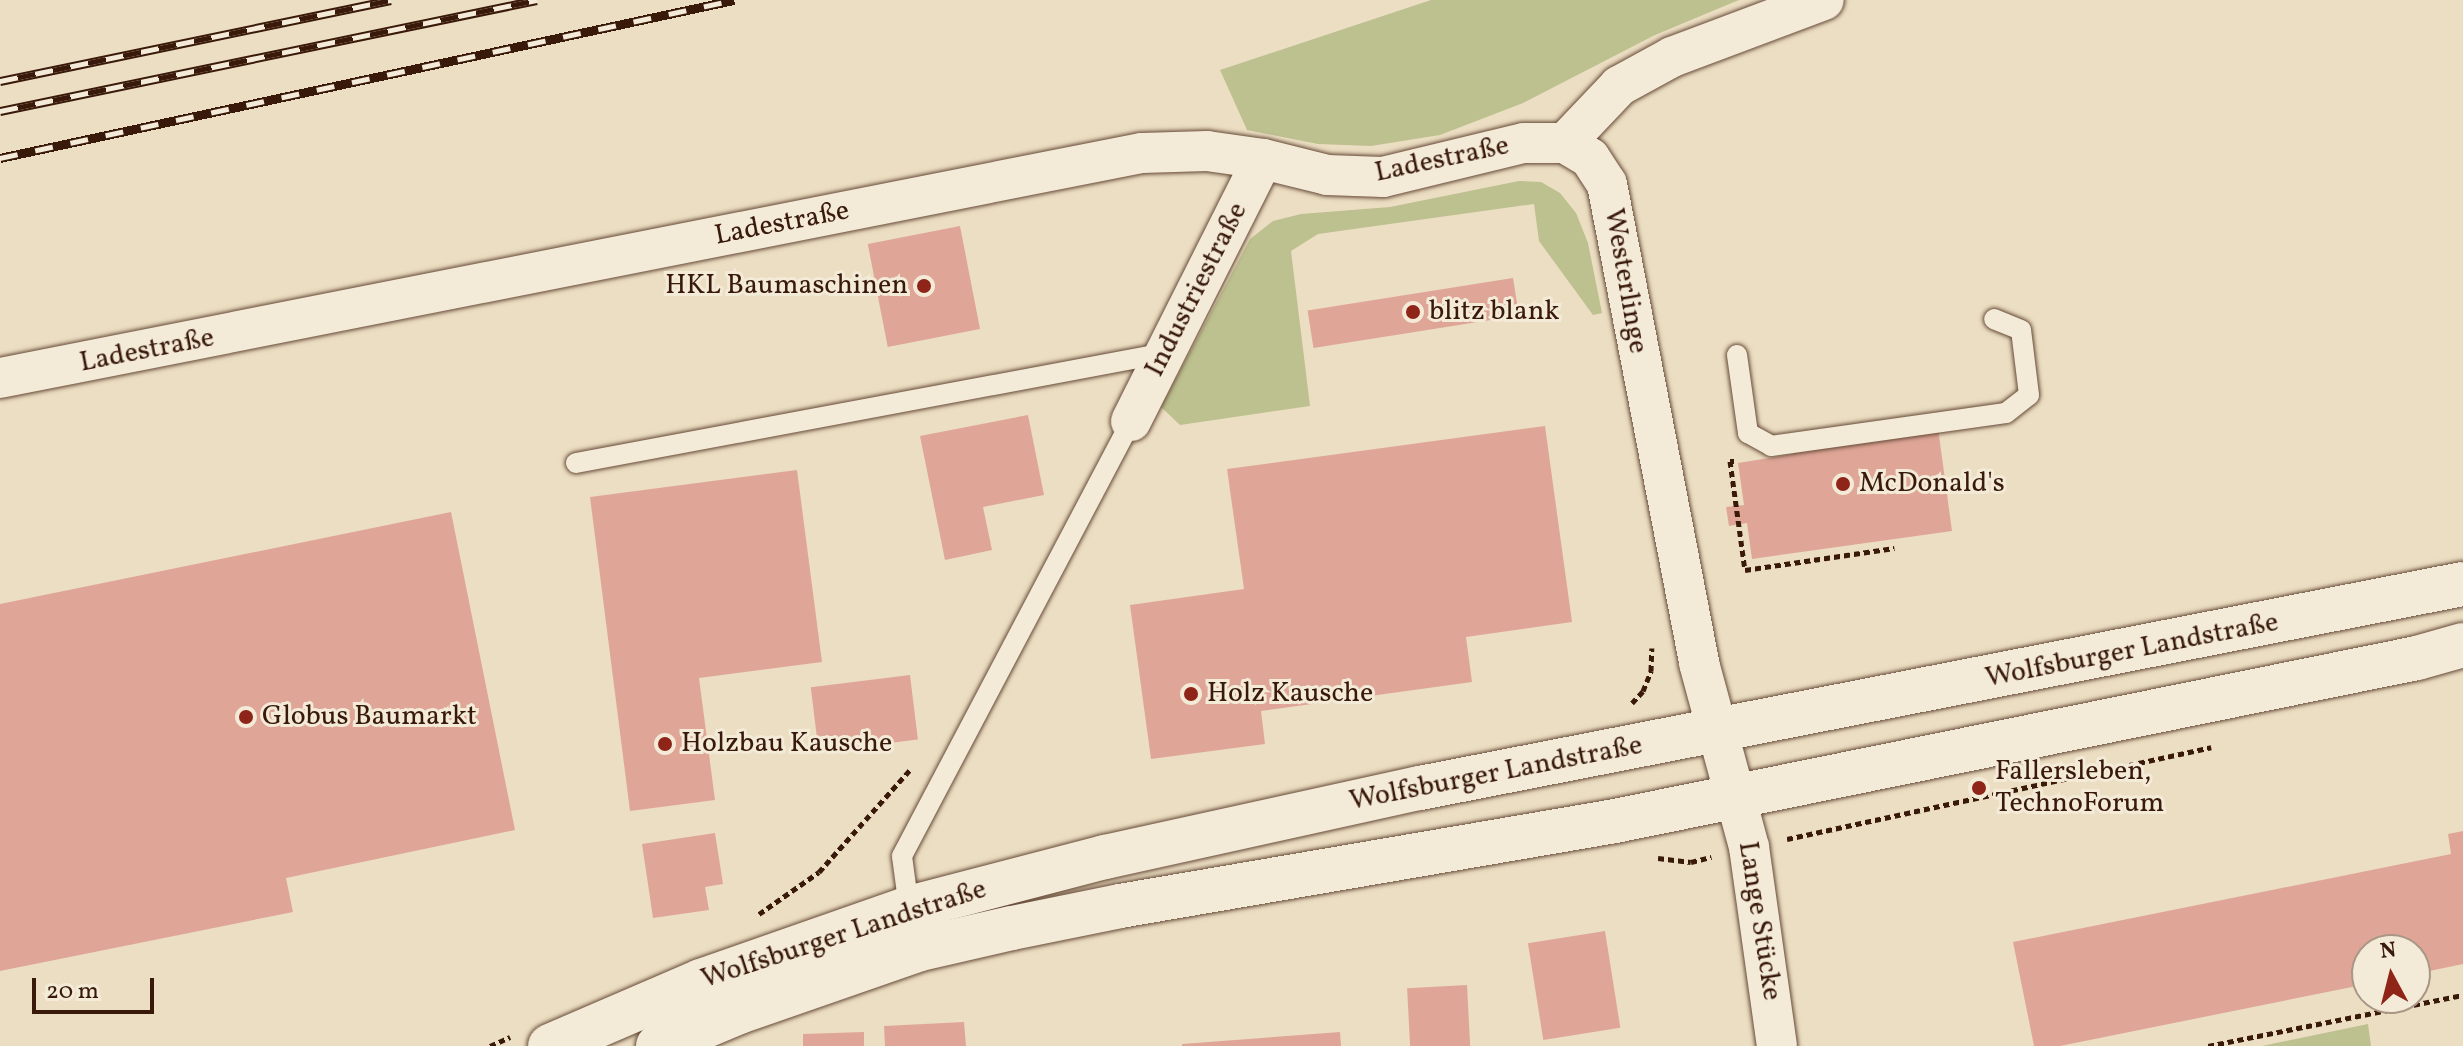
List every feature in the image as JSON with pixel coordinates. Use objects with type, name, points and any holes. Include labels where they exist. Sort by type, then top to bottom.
[{"type":"street","points":[[1565,143],[1619,86],[1672,57],[1824,0]]},
{"type":"street","name":"Ladestraße","points":[[0,378],[1142,153],[1207,151],[1263,159],[1327,175],[1383,177],[1524,143],[1565,143]]},
{"type":"street","name":"Westerlinge","points":[[1565,143],[1590,158],[1607,184],[1699,663],[1735,797]]},
{"type":"street","name":"Industriestraße","points":[[1131,421],[1263,159]]},
{"type":"street","name":"Wolfsburger Landstraße","points":[[535,1040],[909,908],[1105,857],[1405,791],[2463,584]]},
{"type":"street","name":"Wolfsburger Landstraße","points":[[658,1046],[739,1012],[935,945],[1120,906],[1735,797],[2401,661],[2463,645]]},
{"type":"street","name":"Lange Stücke","points":[[1735,797],[1749,847],[1777,1046]]},
{"type":"lane","points":[[1737,355],[1748,433],[1771,446],[2006,413],[2029,395],[2021,330],[1994,319]]},
{"type":"lane","points":[[576,463],[1165,353]]},
{"type":"lane","points":[[909,908],[902,856],[1131,421]]},
{"type":"path","points":[[1651,671],[1652,644]]},
{"type":"path","points":[[757,915],[819,872],[920,758]]},
{"type":"path","points":[[2208,1046],[2463,995]]},
{"type":"path","points":[[490,1046],[535,1040]]},
{"type":"green space","points":[[1431,0],[1739,0],[1655,35],[1523,103],[1440,135],[1371,146],[1318,144],[1247,130],[1220,70]]},
{"type":"green space","points":[[1519,181],[1541,182],[1560,193],[1576,213],[1588,243],[1602,313],[1593,315],[1539,241],[1534,204],[1318,234],[1291,251],[1310,406],[1180,425],[1161,407],[1250,239],[1273,221],[1301,214],[1390,207]]},
{"type":"green space","points":[[2368,1024],[2371,1046],[2262,1046]]},
{"type":"building","name":"HKL Baumaschinen","points":[[960,226],[980,329],[888,347],[868,244]]},
{"type":"building","name":"blitz blank","points":[[1513,278],[1519,316],[1314,348],[1308,311]]},
{"type":"building","points":[[1028,415],[1044,495],[983,507],[992,550],[945,560],[920,436]]},
{"type":"building","points":[[1545,426],[1572,622],[1466,637],[1472,682],[1261,711],[1265,744],[1151,759],[1130,605],[1244,589],[1227,469]]},
{"type":"building","name":"McDonald's","points":[[1938,428],[1952,531],[1752,559],[1747,523],[1729,526],[1726,507],[1744,505],[1738,463],[1793,454],[1792,450]]},
{"type":"building","points":[[797,470],[822,662],[699,678],[715,800],[630,811],[590,497]]},
{"type":"building","name":"Globus Baumarkt","points":[[451,512],[515,830],[286,878],[293,912],[0,971],[0,604]]},
{"type":"building","points":[[910,675],[918,740],[819,752],[811,687]]},
{"type":"building","points":[[2463,831],[2463,964],[2431,971],[2431,934],[2351,934],[2351,987],[2060,1046],[2034,1046],[2013,942],[2451,854],[2448,834]]},
{"type":"building","points":[[715,833],[723,884],[705,887],[709,910],[653,918],[642,844]]},
{"type":"building","points":[[1605,931],[1620,1028],[1543,1040],[1528,943]]},
{"type":"building","points":[[1467,985],[1470,1046],[1410,1046],[1407,988]]},
{"type":"building","points":[[964,1022],[966,1046],[885,1046],[884,1026]]},
{"type":"building","points":[[864,1032],[864,1046],[803,1046],[803,1034]]},
{"type":"building","points":[[1340,1032],[1341,1046],[1182,1046],[1182,1044]]},
{"type":"railway","points":[[0,81],[391,0]]},
{"type":"railway","points":[[0,111],[537,0]]},
{"type":"railway","points":[[0,158],[734,0]]},
{"type":"place","name":"HKL Baumaschinen","points":[[924,286]]},
{"type":"place","name":"blitz blank","points":[[1413,312]]},
{"type":"place","name":"McDonald's","points":[[1843,484]]},
{"type":"place","name":"Holz Kausche","points":[[1191,694]]},
{"type":"place","name":"Globus Baumarkt","points":[[246,717]]},
{"type":"place","name":"Holzbau Kausche","points":[[665,744]]},
{"type":"place","name":"Fallersleben, TechnoForum","points":[[1979,788]]}]
